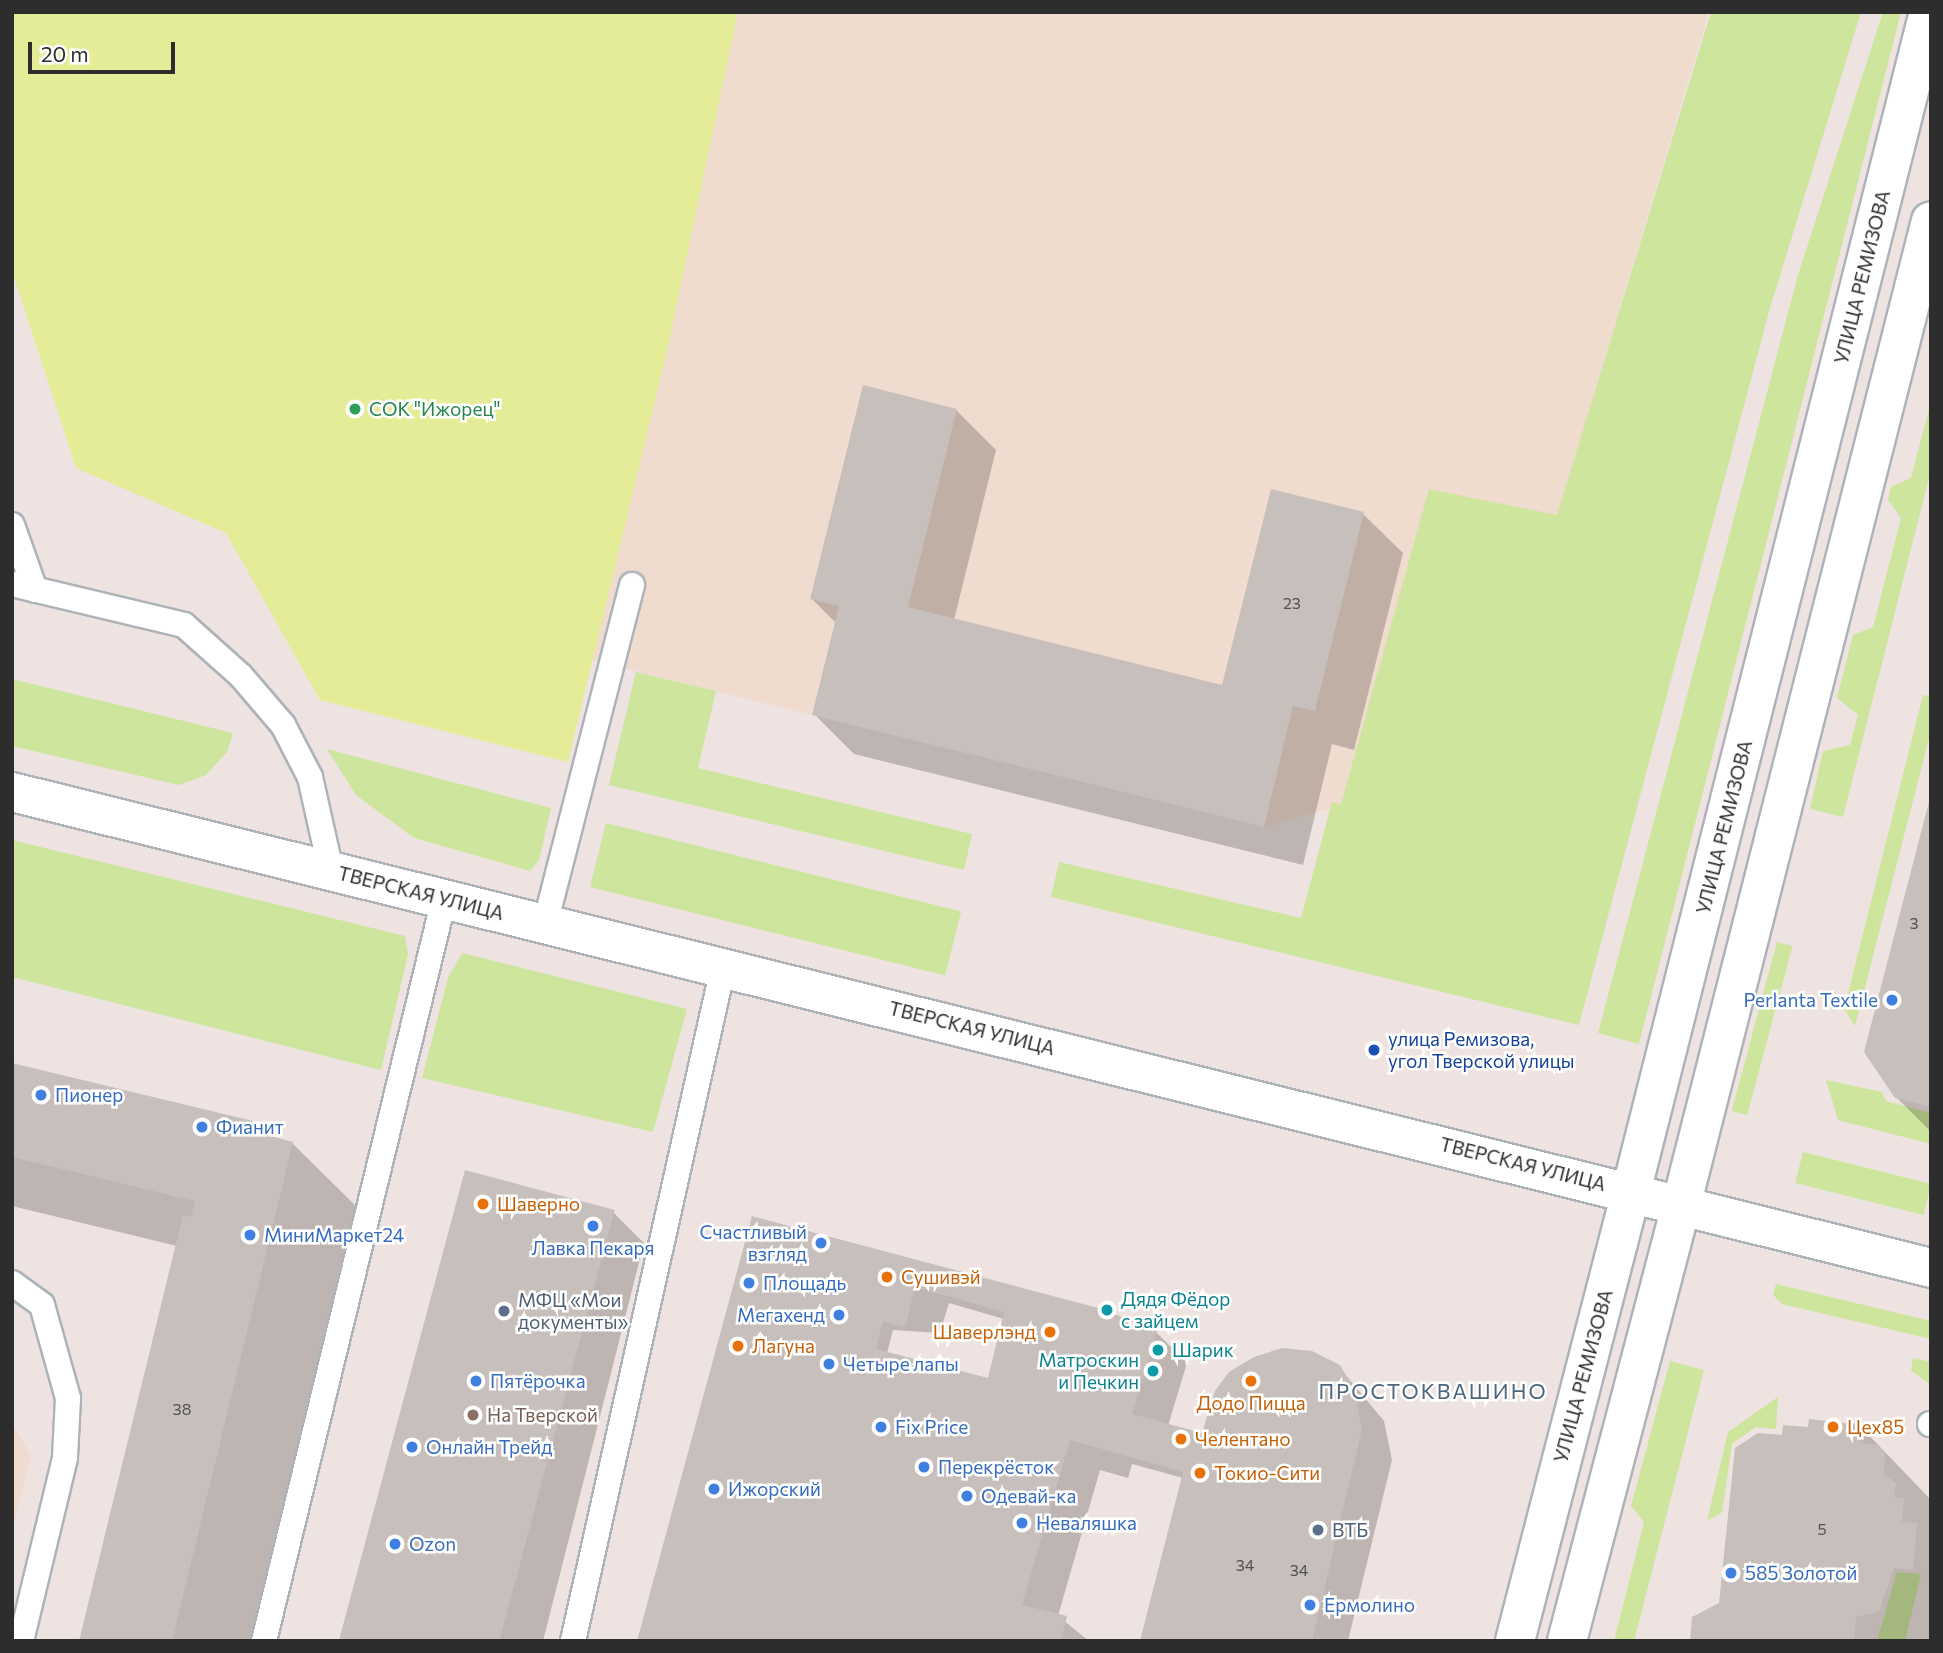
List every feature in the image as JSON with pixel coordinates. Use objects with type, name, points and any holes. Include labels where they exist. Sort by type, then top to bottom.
[{"type":"main road","name":"УЛИЦА РЕМИЗОВА","points":[[1515,1641],[1928,12]]},
{"type":"main road","points":[[1567,1641],[1681,1206],[1931,220]]},
{"type":"main road","name":"ТВЕРСКАЯ УЛИЦА","points":[[12,792],[1931,1268]]},
{"type":"lane","points":[[12,525],[24,587],[184,625],[242,676],[283,724],[310,777],[331,871]]},
{"type":"lane","points":[[545,924],[632,585]]},
{"type":"lane","points":[[264,1641],[444,899]]},
{"type":"lane","points":[[573,1641],[723,968]]},
{"type":"lane","points":[[12,1283],[42,1305],[68,1398],[65,1458],[21,1641]]},
{"type":"shaded area","points":[[738,12],[1709,12],[1557,516],[1429,489],[1341,805],[1264,827],[591,660],[667,351]]},
{"type":"shaded area","points":[[12,1424],[31,1455],[12,1531]]},
{"type":"green space","name":"СОК \"Ижорец\"","points":[[12,12],[738,12],[667,351],[568,762],[320,700],[226,533],[76,468],[12,271]]},
{"type":"green space","points":[[1711,12],[1861,12],[1770,308],[1579,1025],[1051,897],[1059,862],[1301,918],[1332,802],[1341,804],[1429,489],[1557,515]]},
{"type":"green space","points":[[1883,12],[1901,12],[1639,1044],[1598,1033],[1798,275]]},
{"type":"green space","points":[[1931,401],[1931,470],[1843,817],[1810,809],[1823,751],[1850,745],[1858,715],[1837,698],[1853,635],[1873,627],[1901,518],[1888,500],[1891,487],[1911,478]]},
{"type":"green space","points":[[636,672],[716,691],[698,768],[972,834],[964,870],[609,785]]},
{"type":"green space","points":[[12,679],[233,733],[227,752],[206,775],[179,785],[12,746]]},
{"type":"green space","points":[[1923,695],[1931,696],[1931,731],[1855,1026],[1844,1009]]},
{"type":"green space","points":[[327,749],[551,808],[539,860],[530,871],[414,838],[356,795]]},
{"type":"green space","points":[[606,823],[961,912],[945,976],[590,887]]},
{"type":"green space","points":[[12,840],[405,936],[408,954],[381,1070],[12,977]]},
{"type":"green space","points":[[1777,942],[1792,946],[1747,1115],[1732,1111]]},
{"type":"green space","points":[[462,953],[687,1009],[653,1132],[422,1078],[448,978]]},
{"type":"green space","points":[[1826,1080],[1882,1092],[1886,1101],[1931,1113],[1931,1144],[1838,1120]]},
{"type":"green space","points":[[1803,1152],[1931,1184],[1923,1215],[1795,1183]]},
{"type":"green space","points":[[1776,1284],[1931,1321],[1931,1339],[1782,1304],[1773,1295]]},
{"type":"green space","points":[[1913,1358],[1931,1362],[1931,1385],[1911,1370]]},
{"type":"green space","points":[[1670,1361],[1704,1370],[1634,1641],[1614,1641],[1644,1522],[1631,1506]]},
{"type":"green space","points":[[1778,1397],[1776,1429],[1756,1427],[1732,1444],[1722,1512],[1707,1521],[1728,1432]]},
{"type":"green space","points":[[1897,1572],[1921,1574],[1905,1641],[1877,1641]]},
{"type":"building","points":[[863,385],[957,409],[908,607],[1222,685],[1271,489],[1364,512],[1315,711],[1293,706],[1264,827],[812,715],[839,606],[810,599]]},
{"type":"building","points":[[1930,798],[1931,1107],[1895,1098],[1864,1052]]},
{"type":"building","points":[[12,1063],[253,1121],[251,1131],[293,1142],[172,1641],[79,1641],[183,1215],[191,1217],[195,1201],[12,1157]]},
{"type":"building","points":[[465,1170],[615,1210],[499,1641],[349,1641],[339,1638]]},
{"type":"building","points":[[752,1216],[1102,1309],[1157,1331],[1132,1414],[1202,1433],[1215,1391],[1229,1372],[1254,1357],[1282,1348],[1312,1351],[1340,1365],[1354,1389],[1362,1429],[1312,1641],[1140,1641],[1183,1472],[1070,1440],[1022,1605],[1067,1616],[1061,1641],[637,1641]],"holes":[[[915,1287],[1004,1312],[988,1378],[876,1349],[883,1321],[905,1327]]]},
{"type":"building","points":[[1809,1419],[1862,1425],[1860,1443],[1878,1445],[1885,1454],[1884,1474],[1896,1483],[1894,1497],[1904,1498],[1902,1522],[1917,1523],[1913,1570],[1894,1568],[1879,1612],[1856,1617],[1854,1641],[1690,1641],[1692,1617],[1719,1603],[1735,1448],[1758,1433],[1782,1435],[1783,1425],[1808,1427]]},
{"type":"place","name":"СОК \"Ижорец\"","points":[[355,409]]},
{"type":"place","name":"Perlanta Textile","points":[[1892,1000]]},
{"type":"place","name":"улица Ремизова, угол Тверской улицы","points":[[1374,1050]]},
{"type":"place","name":"Пионер","points":[[41,1095]]},
{"type":"place","name":"Фианит","points":[[202,1127]]},
{"type":"place","name":"Шаверно","points":[[483,1204]]},
{"type":"place","name":"Лавка Пекаря","points":[[593,1226]]},
{"type":"place","name":"МиниМаркет24","points":[[250,1235]]},
{"type":"place","name":"Счастливый взгляд","points":[[821,1243]]},
{"type":"place","name":"Сушивэй","points":[[887,1277]]},
{"type":"place","name":"Площадь","points":[[749,1283]]},
{"type":"place","name":"Дядя Фёдор с зайцем","points":[[1107,1310]]},
{"type":"place","name":"МФЦ «Мои документы»","points":[[504,1311]]},
{"type":"place","name":"Мегахенд","points":[[839,1315]]},
{"type":"place","name":"Шаверлэнд","points":[[1050,1332]]},
{"type":"place","name":"Лагуна","points":[[738,1346]]},
{"type":"place","name":"Шарик","points":[[1158,1350]]},
{"type":"place","name":"Четыре лапы","points":[[829,1364]]},
{"type":"place","name":"Матроскин и Печкин","points":[[1153,1371]]},
{"type":"place","name":"Пятёрочка","points":[[476,1381]]},
{"type":"place","name":"Додо Пицца","points":[[1251,1381]]},
{"type":"place","name":"На Тверской","points":[[473,1415]]},
{"type":"place","name":"Fix Price","points":[[881,1427]]},
{"type":"place","name":"Цех85","points":[[1833,1427]]},
{"type":"place","name":"Челентано","points":[[1181,1439]]},
{"type":"place","name":"Онлайн Трейд","points":[[412,1447]]},
{"type":"place","name":"Перекрёсток","points":[[924,1467]]},
{"type":"place","name":"Токио-Сити","points":[[1200,1473]]},
{"type":"place","name":"Ижорский","points":[[714,1489]]},
{"type":"place","name":"Одевай-ка","points":[[967,1496]]},
{"type":"place","name":"Неваляшка","points":[[1022,1523]]},
{"type":"place","name":"ВТБ","points":[[1318,1530]]},
{"type":"place","name":"Ozon","points":[[395,1544]]},
{"type":"place","name":"585 Золотой","points":[[1731,1573]]},
{"type":"place","name":"Ермолино","points":[[1310,1605]]},
{"type":"district","name":"ПРОСТОКВАШИНО","points":[[1433,1391]]}]
